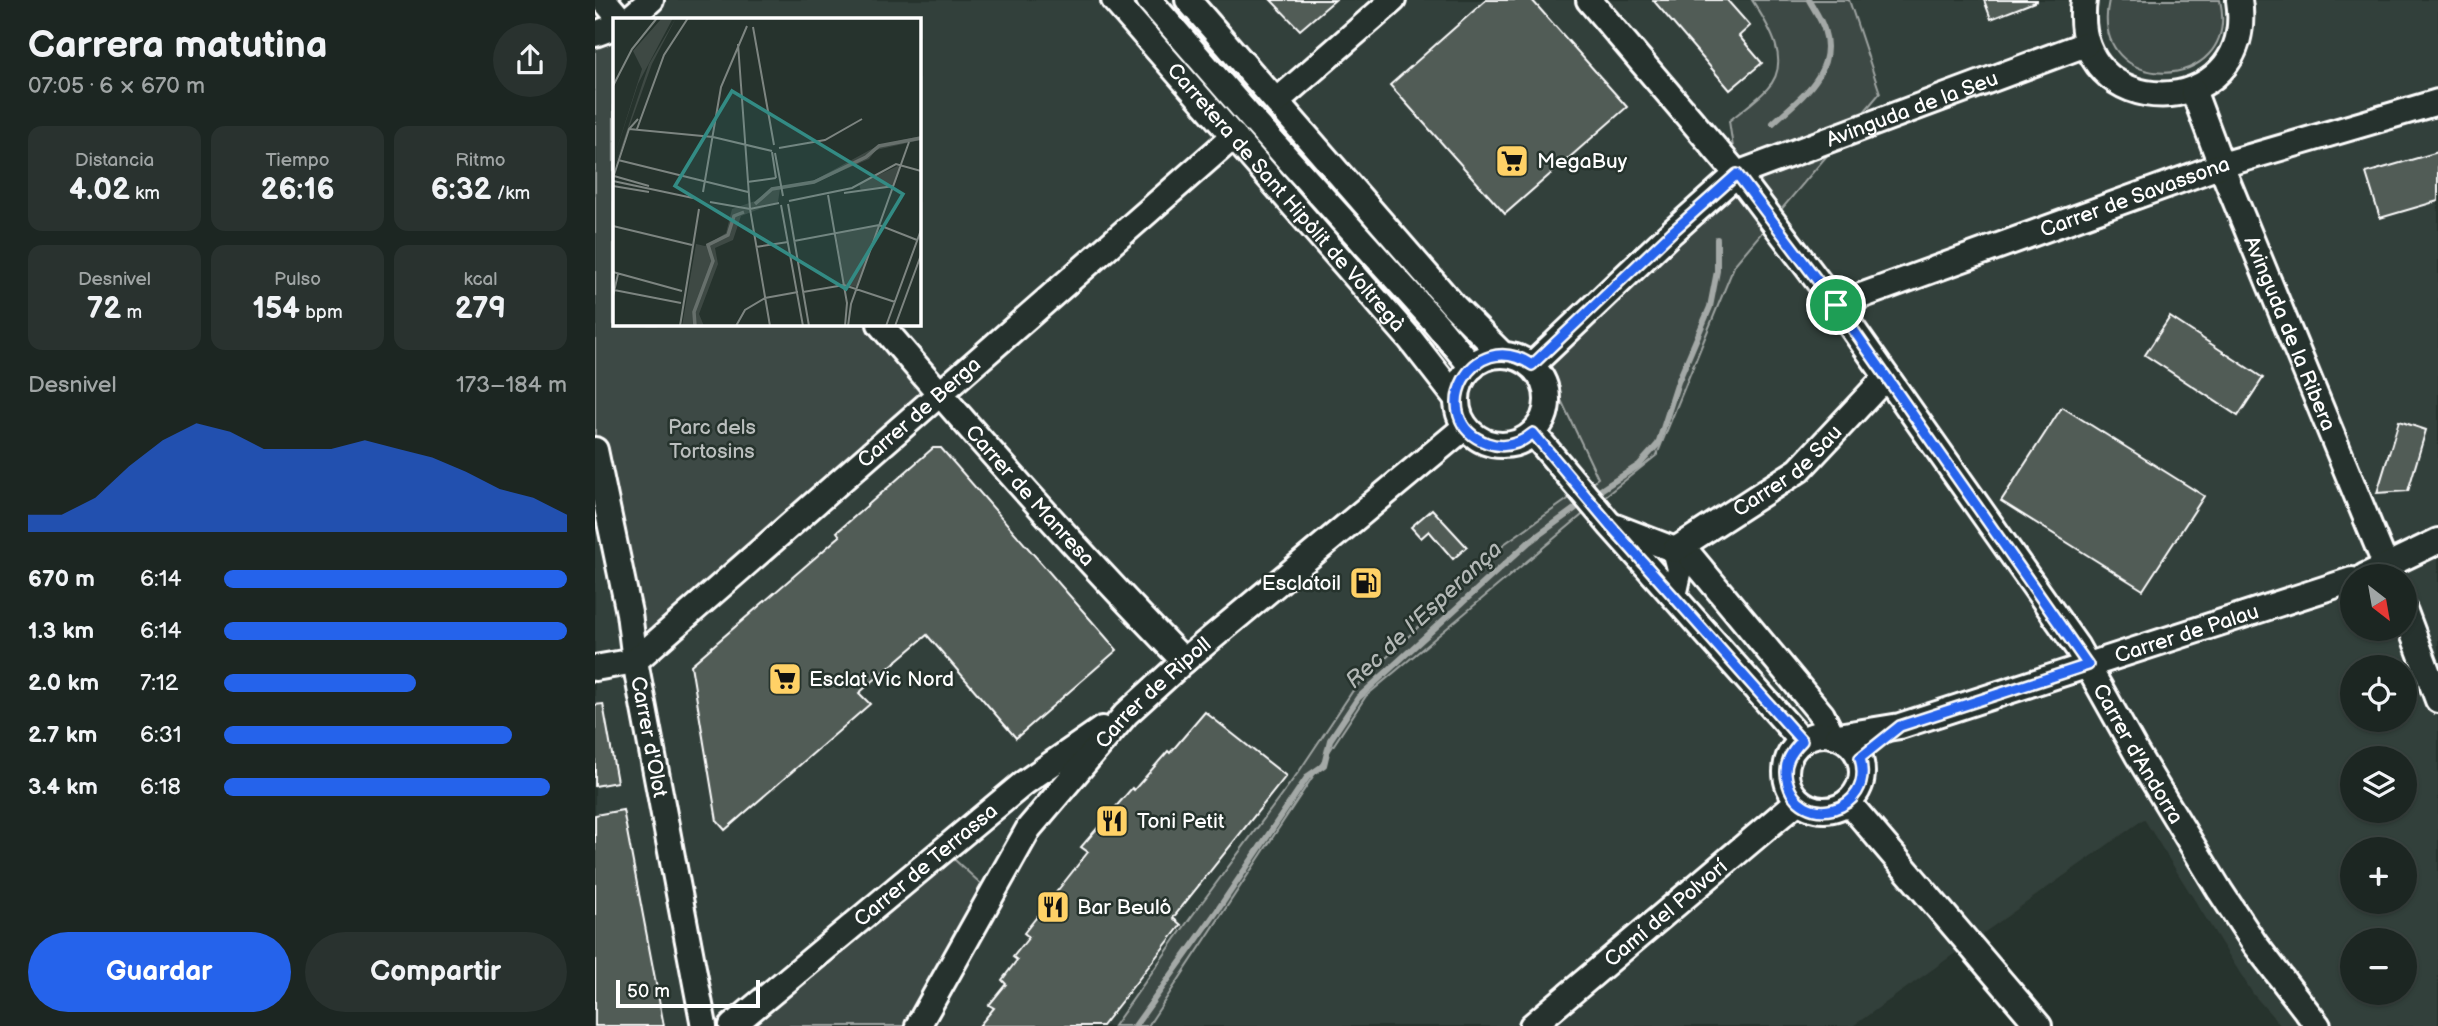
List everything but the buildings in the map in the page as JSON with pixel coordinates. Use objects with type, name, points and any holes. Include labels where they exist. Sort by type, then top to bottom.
[{"type":"street","points":[[604,0],[619,18]]},
{"type":"street","points":[[630,18],[651,0]]},
{"type":"street","name":"Carretera de Sant Hipòlit de Voltregà","points":[[1114,0],[1411,340],[1457,399]]},
{"type":"street","name":"Carretera de Sant Hipòlit de Voltregà","points":[[1149,0],[1472,367]]},
{"type":"street","points":[[1188,0],[1454,306],[1503,355]]},
{"type":"street","points":[[1277,101],[1393,0]]},
{"type":"street","name":"Carrer d'Andorra","points":[[1589,0],[1737,174],[1836,305],[2088,665],[2137,754],[2220,891],[2318,1026]]},
{"type":"street","points":[[2084,0],[2082,19],[2086,44],[2102,70],[2126,88],[2155,96],[2193,90],[2214,77],[2234,52],[2242,20],[2239,0]]},
{"type":"street","points":[[595,34],[613,27]]},
{"type":"street","name":"Avinguda de la Seu","points":[[1737,174],[2086,44]]},
{"type":"street","name":"Avinguda de la Ribera","points":[[2193,90],[2378,564]]},
{"type":"street","name":"Carrer de Savassona","points":[[1836,305],[2222,165],[2438,102]]},
{"type":"street","name":"Carrer de Berga","points":[[635,661],[1234,136]]},
{"type":"street","points":[[1532,365],[1737,174]]},
{"type":"street","name":"Carrer de Manresa","points":[[882,326],[939,394],[1184,661]]},
{"type":"street","points":[[1503,355],[1532,365],[1545,384],[1548,399],[1545,414],[1533,433],[1519,443],[1493,445],[1478,439],[1465,427],[1459,414],[1457,399],[1461,381],[1472,367],[1486,358],[1503,355]]},
{"type":"street","name":"Carrer de Sau","points":[[1679,548],[1799,470],[1886,377]]},
{"type":"street","name":"Carrer de Ripoll","points":[[918,1026],[1029,828],[1126,713],[1184,661],[1465,427]]},
{"type":"street","points":[[1533,433],[1611,526],[1802,741]]},
{"type":"street","name":"Carrer d'Olot","points":[[595,450],[629,612],[635,661],[704,1026]]},
{"type":"street","points":[[1611,526],[1679,548],[1822,715],[1835,735],[1849,743],[1860,758],[1863,779],[1858,792],[1849,803],[1823,811],[1809,808],[1798,801],[1790,790],[1786,777],[1787,763],[1792,751],[1802,741],[1813,735],[1835,735]]},
{"type":"street","points":[[2396,564],[2438,541]]},
{"type":"street","points":[[1674,596],[1680,569],[1679,548]]},
{"type":"street","name":"Carrer de Palau","points":[[1835,735],[1900,726],[2340,584]]},
{"type":"street","points":[[2416,641],[2438,699]]},
{"type":"street","points":[[595,668],[635,661]]},
{"type":"street","name":"Carrer de Terrassa","points":[[732,1026],[1024,783],[1126,713]]},
{"type":"street","name":"Carrer de Palau","points":[[1860,758],[1900,726]]},
{"type":"street","name":"Camí del Polvorí","points":[[1532,1026],[1798,801]]},
{"type":"street","points":[[1849,803],[2039,1026]]},
{"type":"shaded area","points":[[595,0],[1752,0],[1768,25],[1779,56],[1776,74],[1769,88],[1730,121],[1737,174],[1544,364],[1598,477],[1504,544],[1354,689],[1300,770],[1114,1026],[595,1026]]},
{"type":"shaded area","points":[[1849,0],[2438,0],[2438,1026],[2281,1026],[2253,994],[2144,819],[1853,1026],[1148,1026],[1366,696],[1657,455],[1735,264],[1879,93]]},
{"type":"green space","points":[[1752,0],[1849,0],[1880,93],[1735,264],[1657,455],[1366,696],[1148,1026],[1114,1026],[1300,770],[1354,689],[1504,544],[1598,478],[1544,364],[1737,174],[1729,121],[1767,89],[1778,67],[1778,56],[1771,32]]},
{"type":"green space","points":[[2109,0],[2220,0],[2221,32],[2209,54],[2189,68],[2165,73],[2140,68],[2120,55],[2108,32]]},
{"type":"green space","name":"Parc dels Tortosins","points":[[613,27],[613,326],[882,326],[939,394],[635,661],[595,450],[595,34]]},
{"type":"green space","points":[[944,850],[991,893],[918,1026],[732,1026]]},
{"type":"waterway","name":"Rec de l'Esperança","points":[[1773,123],[1814,82],[1826,58],[1824,29],[1809,0]]},
{"type":"waterway","name":"Rec de l'Esperança","points":[[1593,495],[1639,465],[1658,444],[1678,382],[1710,307],[1717,271],[1717,239]]},
{"type":"waterway","name":"Rec de l'Esperança","points":[[1135,1026],[1308,776],[1324,765],[1330,740],[1358,698],[1529,542],[1584,502]]},
{"type":"place","name":"MegaBuy","points":[[1512,161]]},
{"type":"place","name":"Esclatoil","points":[[1366,583]]},
{"type":"place","name":"Esclat Vic Nord","points":[[785,679]]},
{"type":"place","name":"Toni Petit","points":[[1112,821]]},
{"type":"place","name":"Bar Beuló","points":[[1053,907]]},
{"type":"route","points":[[1737,174],[1836,305],[2088,665],[1900,726],[1860,758],[1863,779],[1858,792],[1849,803],[1823,811],[1809,808],[1798,801],[1790,790],[1786,777],[1787,763],[1792,751],[1802,741],[1611,526],[1533,433],[1519,443],[1502,446],[1478,439],[1465,427],[1459,414],[1457,399],[1461,381],[1466,373],[1486,358],[1511,356],[1532,365],[1737,174]]}]
